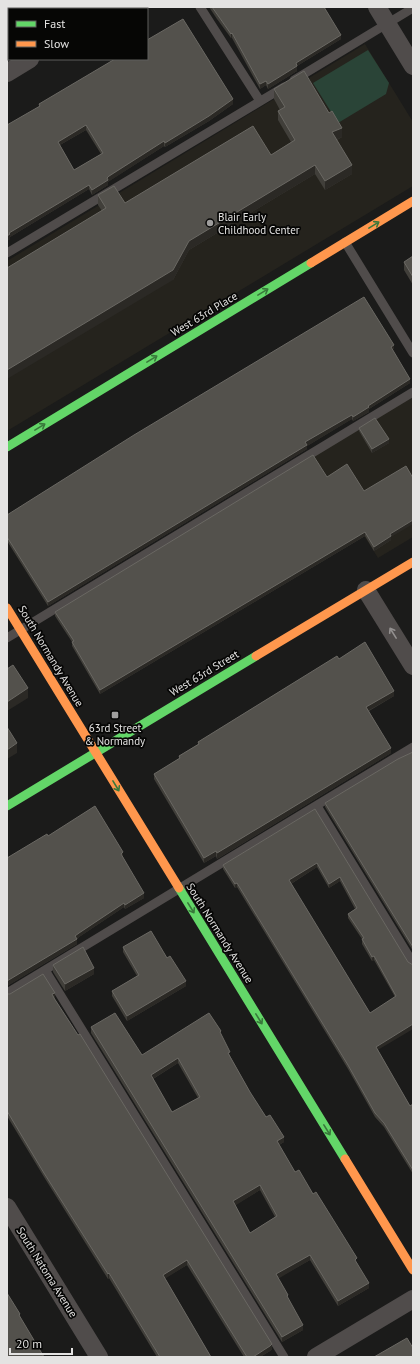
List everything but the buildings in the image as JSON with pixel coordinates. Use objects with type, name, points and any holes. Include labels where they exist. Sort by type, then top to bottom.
[{"type":"street","points":[[377,7],[413,66]]},
{"type":"street","points":[[7,73],[28,60]]},
{"type":"street","name":"West 63rd Place","points":[[7,447],[413,201]]},
{"type":"street","name":"West 63rd Street","points":[[7,806],[413,562]]},
{"type":"street","points":[[366,590],[413,666]]},
{"type":"street","name":"South Normandy Avenue","points":[[7,608],[413,1270]]},
{"type":"street","name":"South Natoma Avenue","points":[[7,1207],[99,1357]]},
{"type":"street","points":[[316,1357],[413,1299]]},
{"type":"lane","points":[[200,7],[260,101]]},
{"type":"lane","points":[[7,253],[413,8]]},
{"type":"lane","points":[[345,242],[413,353]]},
{"type":"lane","points":[[7,638],[413,392]]},
{"type":"lane","points":[[7,993],[413,747]]},
{"type":"lane","points":[[317,806],[413,963]]},
{"type":"lane","points":[[45,970],[284,1357]]},
{"type":"shaded area","name":"Blair Early Childhood Center","points":[[365,44],[413,122],[413,186],[7,431],[7,261]]},
{"type":"shaded area","points":[[413,396],[413,537],[378,558],[314,456]]},
{"type":"green space","points":[[368,50],[389,83],[386,94],[338,123],[313,83]]},
{"type":"traffic: fast","points":[[7,447],[311,263]]},
{"type":"traffic: fast","points":[[7,806],[256,656]]},
{"type":"traffic: fast","points":[[179,888],[345,1159]]},
{"type":"traffic: slow","points":[[311,263],[413,201]]},
{"type":"traffic: slow","points":[[256,656],[413,562]]},
{"type":"traffic: slow","points":[[7,608],[179,888]]},
{"type":"traffic: slow","points":[[345,1159],[413,1270]]},
{"type":"place","name":"Blair Early Childhood Center","points":[[210,223]]},
{"type":"place","name":"63rd Street & Normandy","points":[[115,715]]}]
